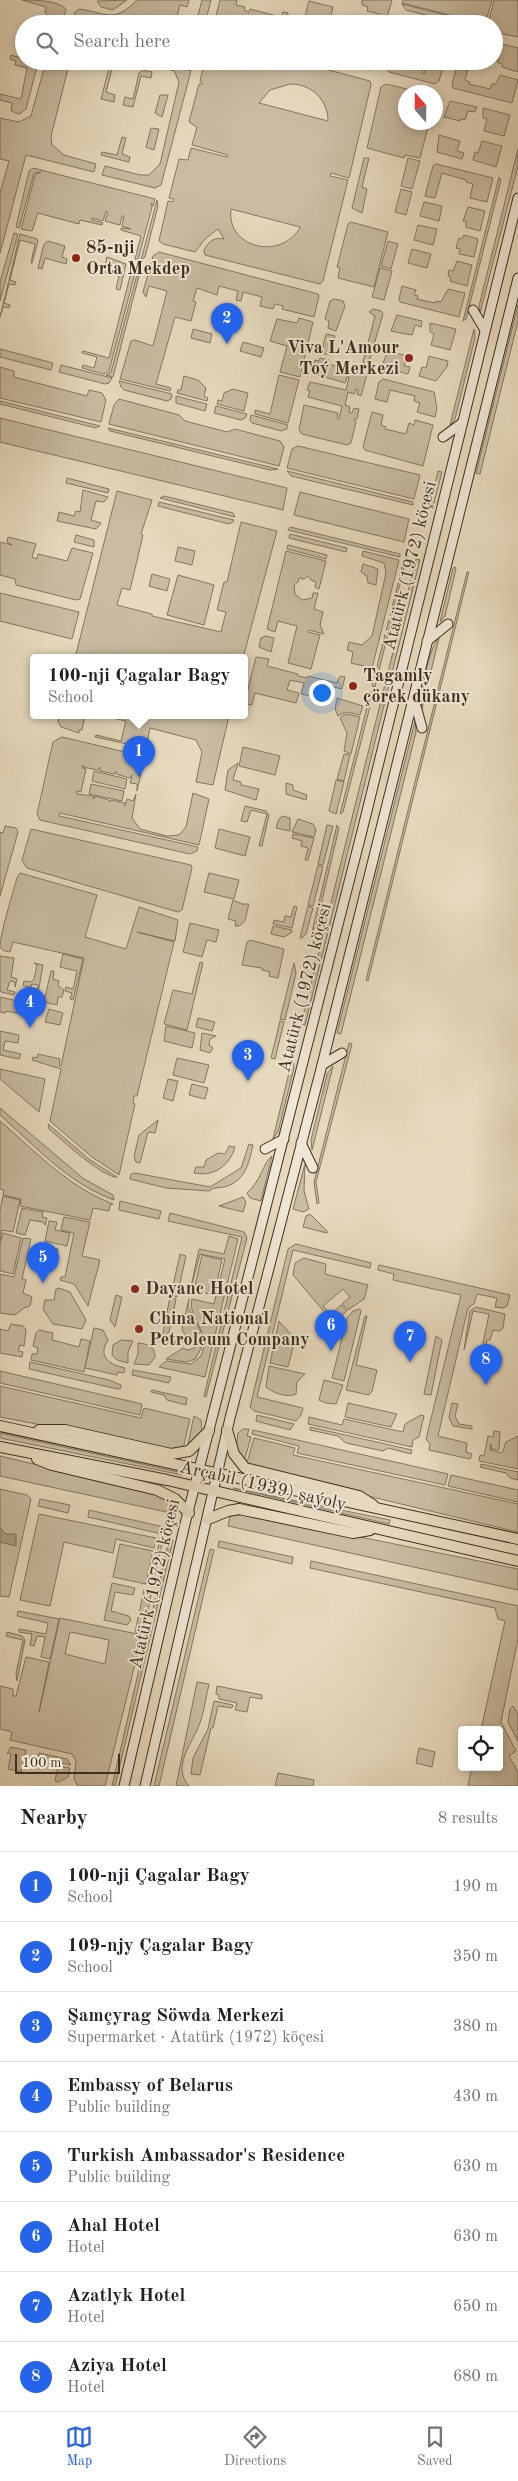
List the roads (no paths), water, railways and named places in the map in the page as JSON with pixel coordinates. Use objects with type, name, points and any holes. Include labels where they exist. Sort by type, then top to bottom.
[{"type":"main road","name":"Atatürk (1972) köçesi","points":[[124,1786],[209,1431],[284,1140],[518,198]]},
{"type":"main road","name":"Atatürk (1972) köçesi","points":[[145,1786],[219,1474],[227,1430],[322,1065],[426,641],[518,278]]},
{"type":"main road","points":[[473,310],[485,330]]},
{"type":"main road","points":[[442,437],[462,423]]},
{"type":"main road","points":[[426,641],[448,624]]},
{"type":"main road","points":[[413,697],[422,728]]},
{"type":"main road","points":[[322,1065],[342,1053]]},
{"type":"main road","points":[[265,1149],[284,1140]]},
{"type":"main road","points":[[301,1143],[313,1168]]},
{"type":"main road","name":"Arçabil (1939) şaýoly","points":[[0,1426],[518,1539]]},
{"type":"main road","points":[[11,1429],[64,1430],[171,1454],[189,1451],[209,1431]]},
{"type":"main road","points":[[227,1430],[234,1454],[245,1468],[359,1496],[380,1509]]},
{"type":"main road","points":[[5,1448],[52,1465],[157,1490],[175,1499],[189,1512]]},
{"type":"main road","name":"Arçabil (1939) şaýoly","points":[[5,1448],[195,1488],[518,1561]]},
{"type":"main road","points":[[208,1519],[239,1509],[353,1533],[376,1530]]},
{"type":"place","name":"85-nji Orta Mekdep","points":[[76,258]]},
{"type":"place","name":"109-njy Çagalar Bagy","points":[[227,344]]},
{"type":"place","name":"Viva L'Amour Toý Merkezi","points":[[409,358]]},
{"type":"place","name":"Tagamly çörek dükany","points":[[353,686]]},
{"type":"place","name":"100-nji Çagalar Bagy","points":[[139,777]]},
{"type":"place","name":"Embassy of Belarus","points":[[30,1028]]},
{"type":"place","name":"Şamçyrag Söwda Merkezi","points":[[248,1081]]},
{"type":"place","name":"Turkish Ambassador's Residence","points":[[43,1283]]},
{"type":"place","name":"Dayanc Hotel","points":[[135,1289]]},
{"type":"place","name":"China National Petroleum Company","points":[[139,1329]]},
{"type":"place","name":"Ahal Hotel","points":[[331,1351]]},
{"type":"place","name":"Azatlyk Hotel","points":[[410,1362]]},
{"type":"place","name":"Aziya Hotel","points":[[486,1385]]}]
